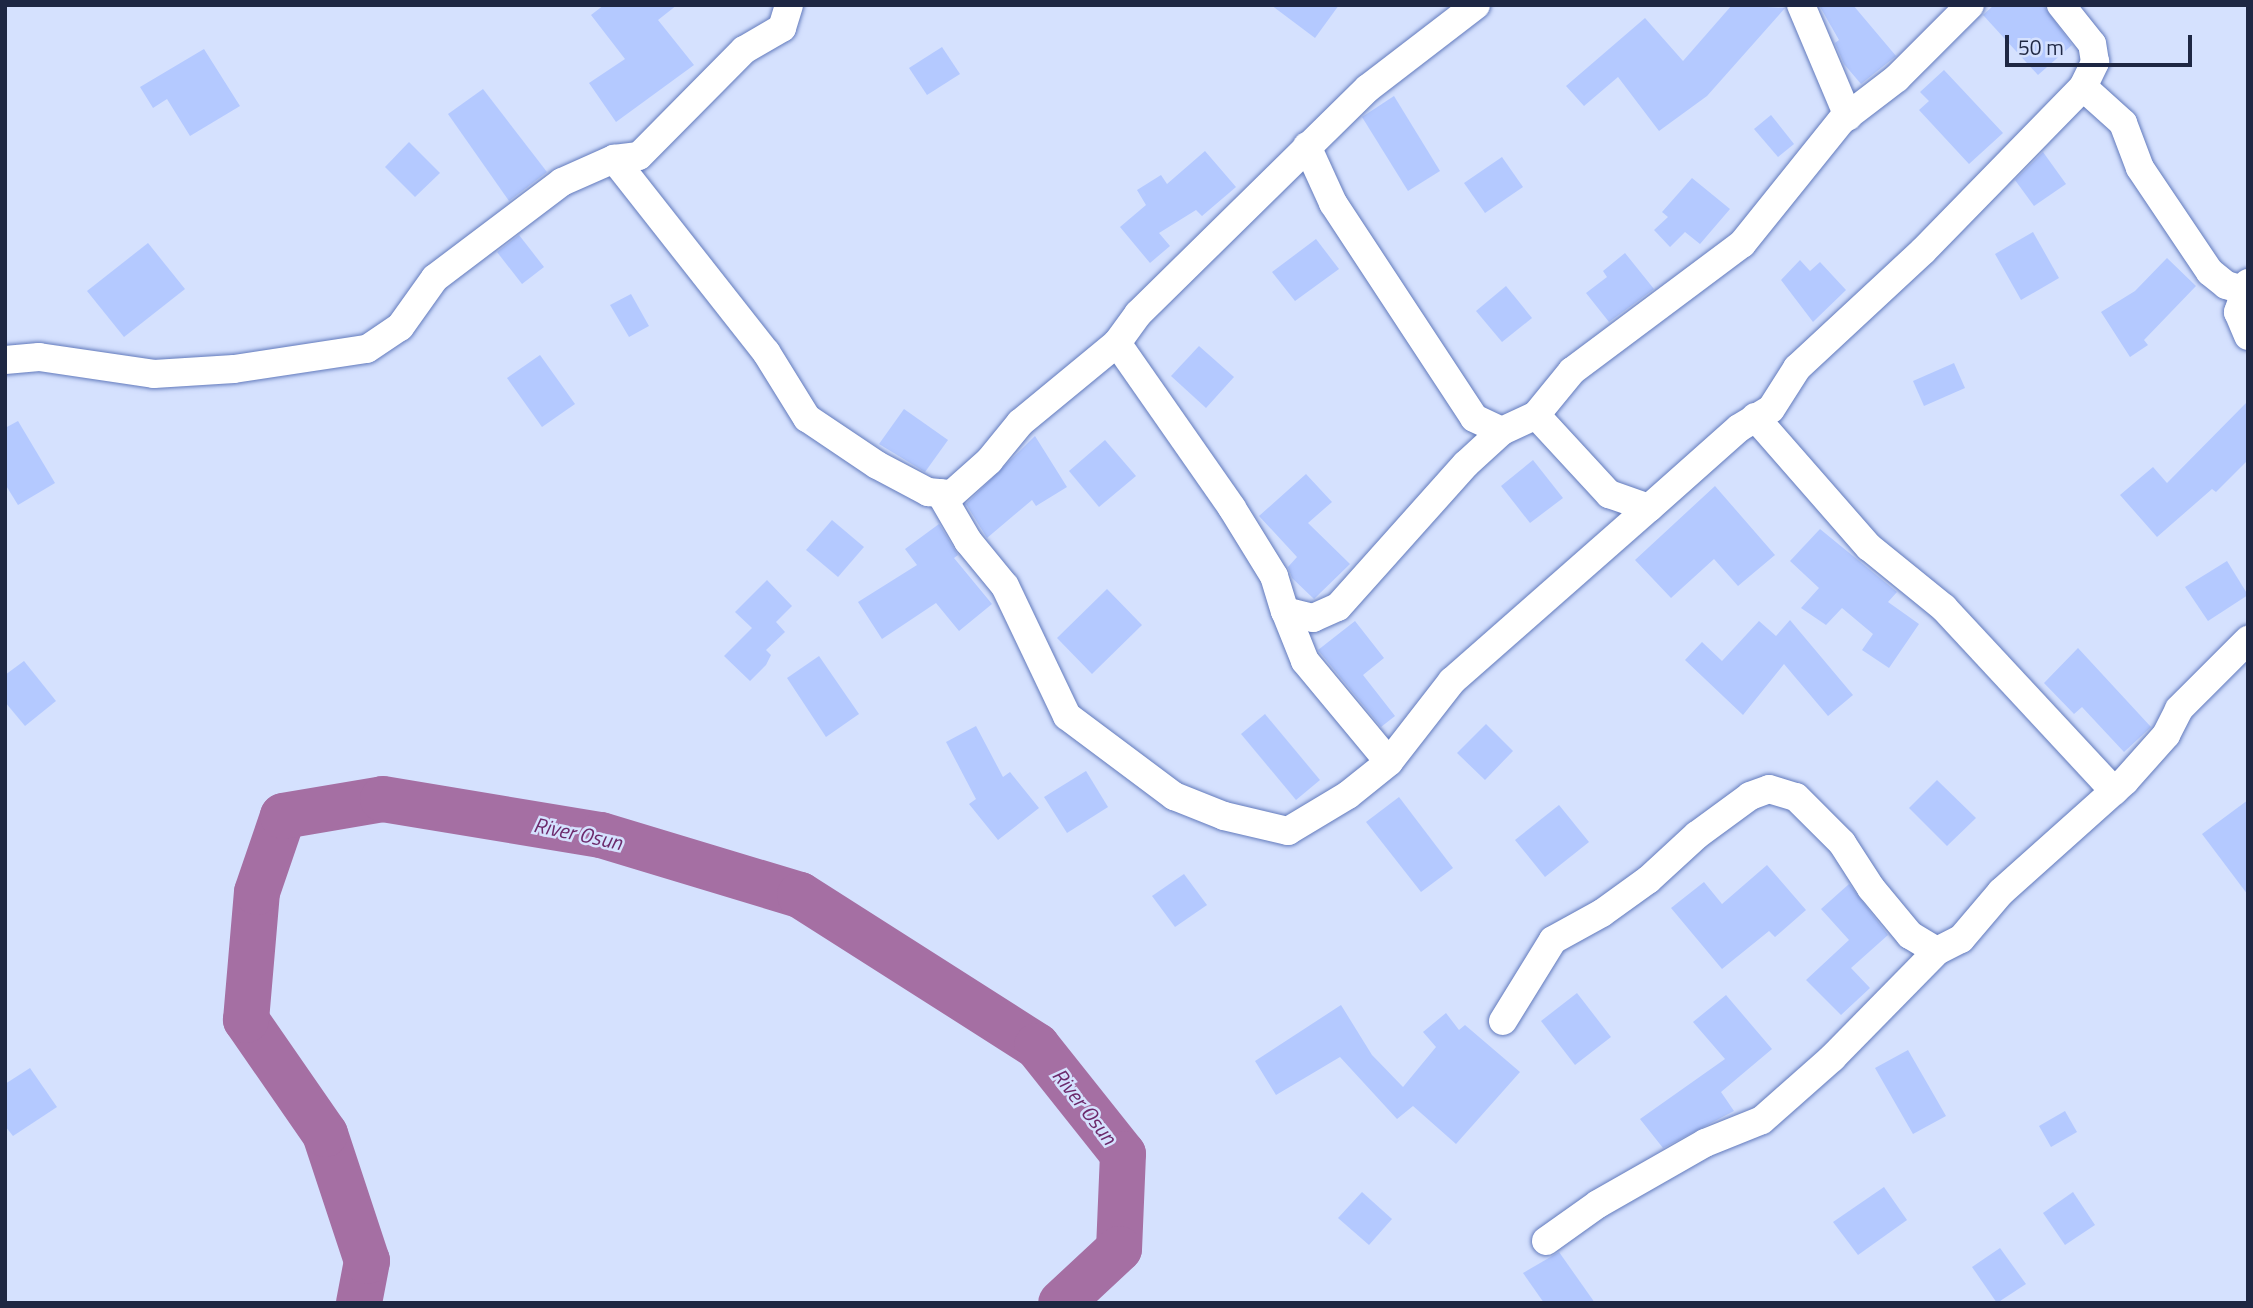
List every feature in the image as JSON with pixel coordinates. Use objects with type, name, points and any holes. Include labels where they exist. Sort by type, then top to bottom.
[{"type":"street","points":[[5,360],[39,356],[154,374],[234,369],[367,349],[400,327],[435,278],[467,251],[562,183],[614,159],[639,156],[744,50],[782,28],[789,5]]},
{"type":"street","points":[[614,159],[766,352],[807,418],[877,465],[928,492],[952,494],[989,461],[1020,423],[1117,343],[1138,314],[1368,88],[1476,5]]},
{"type":"street","points":[[1801,5],[1848,116]]},
{"type":"street","points":[[1285,611],[1314,618],[1338,607],[1466,464],[1502,431],[1536,415],[1572,371],[1742,244],[1811,155],[1848,116],[1897,78],[1970,5]]},
{"type":"street","points":[[940,493],[968,541],[1005,586],[1067,716],[1174,796],[1224,816],[1288,831],[1349,795],[1389,762],[1452,681],[1755,417],[1771,409],[1804,360],[1923,251],[2083,87],[2095,62],[2092,44],[2061,5]]},
{"type":"street","points":[[2083,87],[2123,122],[2140,167],[2210,272],[2226,285],[2246,286],[2238,312],[2248,336]]},
{"type":"street","points":[[1307,146],[1333,203],[1474,418],[1502,431]]},
{"type":"street","points":[[1117,343],[1232,508],[1274,576],[1305,661],[1389,762]]},
{"type":"street","points":[[1536,415],[1609,494],[1649,508]]},
{"type":"street","points":[[1755,417],[1869,547],[1944,608],[2114,791]]},
{"type":"street","points":[[1546,1241],[1598,1204],[1705,1143],[1762,1120],[1832,1058],[1937,951],[1961,939],[2001,892],[2114,791],[2166,735],[2179,709],[2248,640]]},
{"type":"street","points":[[1503,1021],[1553,940],[1602,913],[1648,880],[1697,835],[1750,796],[1769,789],[1796,797],[1842,843],[1871,888],[1910,935],[1937,951]]},
{"type":"building","points":[[604,5],[677,5],[658,20],[694,65],[616,122],[589,83],[625,59],[591,15]]},
{"type":"building","points":[[1271,5],[1339,5],[1315,38]]},
{"type":"building","points":[[1732,5],[1785,8],[1707,96],[1659,131],[1618,77],[1584,106],[1566,86],[1645,18],[1683,61]]},
{"type":"building","points":[[1819,5],[1853,5],[1896,56],[1861,84],[1844,64],[1835,43],[1839,40]]},
{"type":"building","points":[[1994,5],[2043,5],[2072,45],[2038,75],[1983,15]]},
{"type":"building","points":[[942,47],[960,74],[927,95],[909,68]]},
{"type":"building","points":[[204,49],[240,106],[190,136],[167,99],[153,108],[140,87]]},
{"type":"building","points":[[1944,70],[2003,133],[1969,164],[1919,110],[1929,101],[1920,92]]},
{"type":"building","points":[[483,89],[547,172],[509,201],[448,114]]},
{"type":"building","points":[[1394,96],[1440,171],[1408,191],[1362,117]]},
{"type":"building","points":[[1771,115],[1794,144],[1778,157],[1754,129]]},
{"type":"building","points":[[409,142],[440,173],[415,197],[385,167]]},
{"type":"building","points":[[1205,151],[1236,187],[1202,216],[1196,210],[1159,233],[1170,246],[1150,263],[1120,227],[1146,205],[1137,190],[1161,175],[1167,184]]},
{"type":"building","points":[[2043,152],[2066,184],[2034,206],[2015,180]]},
{"type":"building","points":[[1502,157],[1523,187],[1485,213],[1464,183]]},
{"type":"building","points":[[1692,178],[1730,209],[1700,244],[1685,232],[1670,247],[1654,230],[1668,217],[1662,212]]},
{"type":"building","points":[[2033,232],[2059,278],[2021,300],[1995,254]]},
{"type":"building","points":[[519,235],[544,267],[522,284],[497,252]]},
{"type":"building","points":[[1316,239],[1339,269],[1295,301],[1272,272]]},
{"type":"building","points":[[148,243],[185,289],[124,337],[87,291]]},
{"type":"building","points":[[1625,253],[1654,289],[1609,322],[1586,293],[1607,277],[1603,271]]},
{"type":"building","points":[[2167,258],[2196,286],[2144,340],[2148,345],[2130,357],[2101,312],[2135,291]]},
{"type":"building","points":[[1800,260],[1810,271],[1820,262],[1846,290],[1813,322],[1781,280]]},
{"type":"building","points":[[1506,286],[1532,318],[1502,342],[1476,311]]},
{"type":"building","points":[[631,294],[649,326],[629,337],[610,305]]},
{"type":"building","points":[[1199,346],[1234,377],[1206,408],[1171,376]]},
{"type":"building","points":[[540,355],[575,404],[542,427],[507,378]]},
{"type":"building","points":[[1954,363],[1965,388],[1924,406],[1913,381]]},
{"type":"building","points":[[2248,401],[2248,460],[2216,492],[2212,489],[2157,537],[2120,495],[2153,467],[2167,483]]},
{"type":"building","points":[[904,409],[948,440],[925,472],[879,444]]},
{"type":"building","points":[[18,421],[55,483],[18,505],[5,484],[5,428]]},
{"type":"building","points":[[1035,436],[1067,487],[1036,506],[1032,500],[987,538],[966,504]]},
{"type":"building","points":[[1105,440],[1136,476],[1099,507],[1069,471]]},
{"type":"building","points":[[1533,460],[1563,498],[1530,523],[1501,486]]},
{"type":"building","points":[[1306,474],[1332,502],[1308,523],[1350,564],[1314,599],[1292,578],[1288,567],[1297,557],[1259,516]]},
{"type":"building","points":[[1715,486],[1775,555],[1738,586],[1714,559],[1671,598],[1635,560]]},
{"type":"building","points":[[832,520],[864,547],[838,577],[806,550]]},
{"type":"building","points":[[939,524],[958,555],[954,558],[992,604],[959,631],[936,603],[882,639],[858,602],[917,565],[905,549]]},
{"type":"building","points":[[1820,529],[1897,592],[1888,602],[1919,624],[1889,668],[1862,650],[1873,634],[1842,608],[1826,625],[1801,608],[1819,588],[1790,561]]},
{"type":"building","points":[[2227,561],[2248,595],[2208,621],[2185,587]]},
{"type":"building","points":[[767,580],[792,606],[776,622],[785,632],[766,650],[771,655],[766,665],[750,681],[724,656],[752,628],[735,612]]},
{"type":"building","points":[[1107,589],[1142,625],[1092,674],[1057,638]]},
{"type":"building","points":[[1790,620],[1853,695],[1828,716],[1784,664],[1743,715],[1685,660],[1702,642],[1722,661],[1759,621],[1776,636]]},
{"type":"building","points":[[1355,621],[1384,658],[1363,675],[1395,716],[1381,727],[1318,650]]},
{"type":"building","points":[[2078,648],[2151,727],[2124,752],[2082,707],[2074,714],[2044,683]]},
{"type":"building","points":[[819,656],[859,714],[826,737],[787,678]]},
{"type":"building","points":[[24,661],[56,701],[25,726],[5,702],[5,675]]},
{"type":"building","points":[[1265,714],[1320,780],[1296,800],[1241,734]]},
{"type":"building","points":[[1486,724],[1513,751],[1485,780],[1457,753]]},
{"type":"building","points":[[976,726],[1003,777],[1010,772],[1039,808],[998,840],[969,804],[976,799],[946,742]]},
{"type":"building","points":[[1086,771],[1108,807],[1067,833],[1044,797]]},
{"type":"building","points":[[1937,780],[1976,818],[1947,846],[1909,808]]},
{"type":"building","points":[[1399,797],[1453,868],[1421,892],[1366,822]]},
{"type":"building","points":[[2248,800],[2248,895],[2202,834]]},
{"type":"building","points":[[1559,805],[1589,842],[1545,877],[1515,840]]},
{"type":"building","points":[[1767,865],[1806,910],[1775,937],[1769,931],[1722,969],[1671,908],[1704,882],[1722,904]]},
{"type":"building","points":[[1184,874],[1207,905],[1175,927],[1152,896]]},
{"type":"building","points":[[1849,884],[1888,935],[1851,968],[1870,988],[1841,1015],[1806,980],[1849,940],[1821,909]]},
{"type":"building","points":[[1577,993],[1611,1037],[1575,1065],[1541,1021]]},
{"type":"building","points":[[1726,995],[1772,1049],[1721,1092],[1734,1111],[1663,1148],[1640,1119],[1725,1059],[1693,1022]]},
{"type":"building","points":[[1341,1005],[1372,1055],[1403,1087],[1436,1047],[1423,1032],[1446,1013],[1459,1030],[1465,1025],[1520,1072],[1456,1144],[1413,1106],[1397,1119],[1340,1057],[1276,1095],[1255,1061]]},
{"type":"building","points":[[1908,1050],[1946,1116],[1913,1134],[1875,1068]]},
{"type":"building","points":[[30,1068],[57,1107],[13,1136],[5,1126],[5,1084]]},
{"type":"building","points":[[2065,1111],[2077,1132],[2051,1147],[2039,1126]]},
{"type":"building","points":[[1884,1187],[1907,1220],[1858,1255],[1833,1222]]},
{"type":"building","points":[[1362,1192],[1392,1219],[1369,1245],[1338,1218]]},
{"type":"building","points":[[2073,1192],[2095,1225],[2065,1245],[2043,1213]]},
{"type":"building","points":[[2000,1248],[2026,1284],[1997,1303],[1972,1267]]},
{"type":"building","points":[[1559,1252],[1595,1303],[1544,1303],[1523,1273]]},
{"type":"waterway","name":"River Osun","points":[[359,1303],[367,1261],[325,1134],[246,1020],[257,892],[283,816],[383,799],[601,835],[800,895],[1037,1046],[1123,1154],[1119,1249],[1061,1303]]}]
